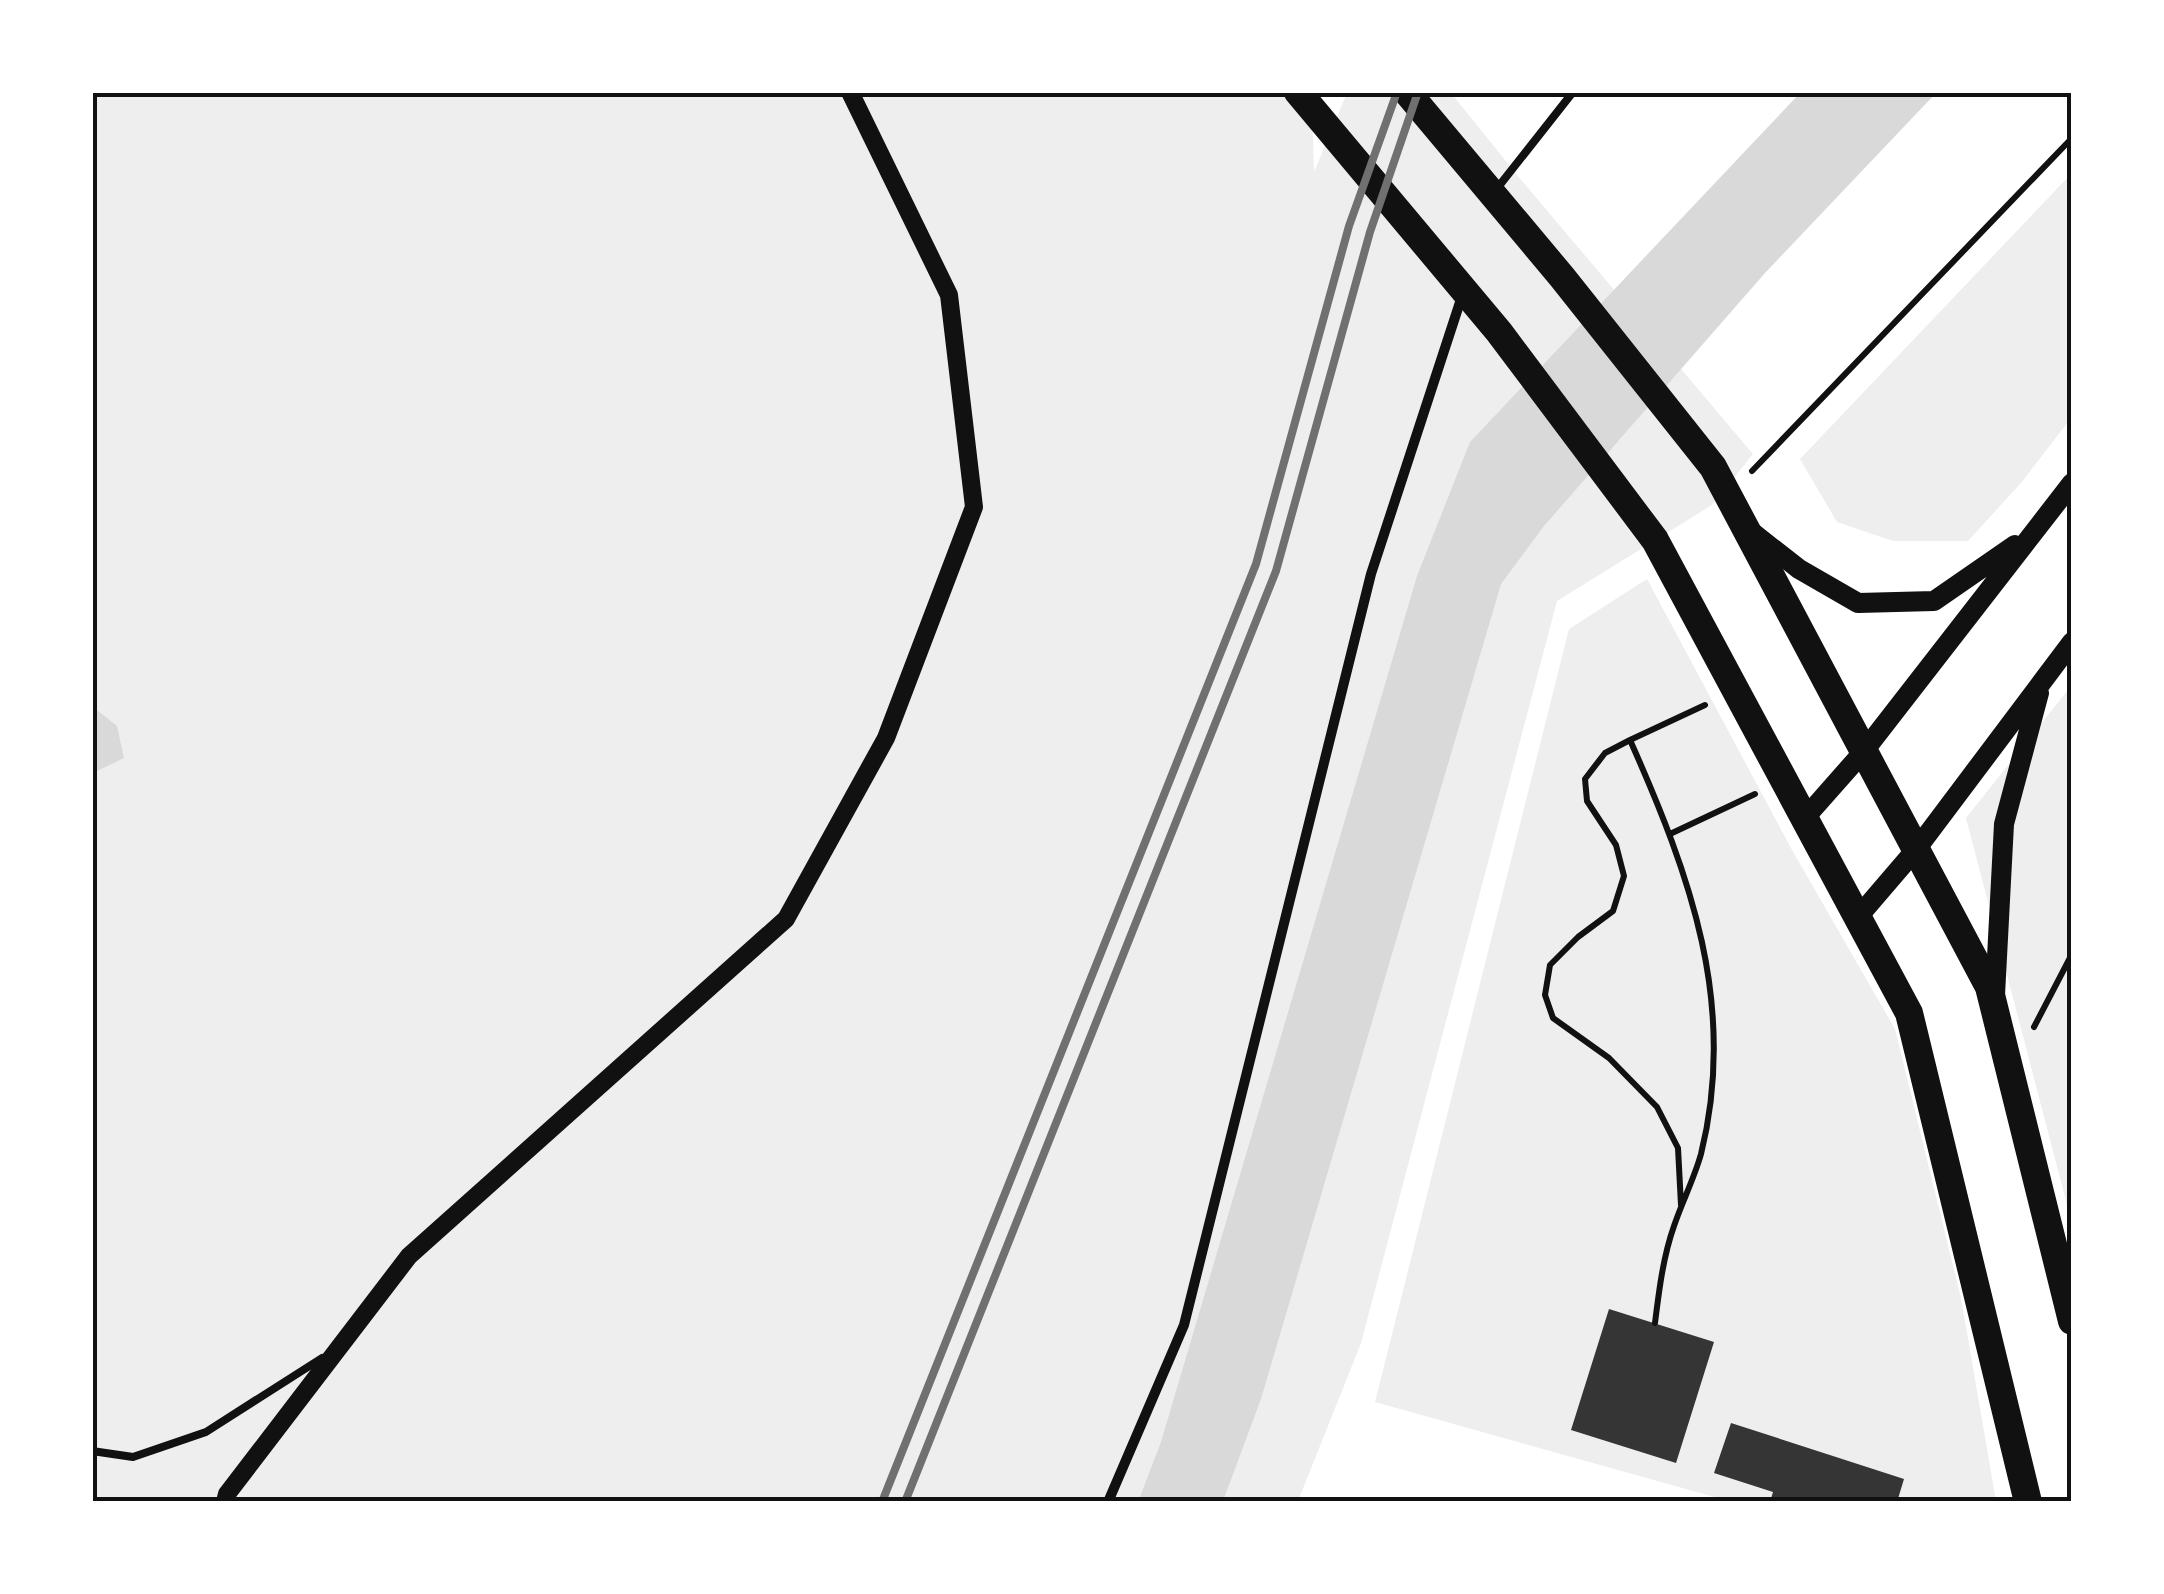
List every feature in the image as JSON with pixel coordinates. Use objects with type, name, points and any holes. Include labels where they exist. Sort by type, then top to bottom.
[{"type":"highway","points":[[1298,92],[1499,332],[1656,540],[1908,1013],[2028,1502]]},
{"type":"highway","points":[[1406,92],[1562,278],[1710,464],[1989,987],[2072,1321]]},
{"type":"main road","points":[[1804,818],[1864,751],[2072,483]]},
{"type":"main road","points":[[1743,526],[1799,569],[1858,603],[1934,601],[2033,532]]},
{"type":"main road","points":[[1858,918],[1918,848],[2072,642]]},
{"type":"main road","points":[[1994,1006],[2004,824],[2042,682]]},
{"type":"street","points":[[225,1502],[227,1494],[409,1256],[786,920],[886,738],[974,507],[949,295],[850,92]]},
{"type":"street","points":[[1108,1502],[1184,1325],[1371,574],[1464,290]]},
{"type":"lane","points":[[1492,194],[1572,92]]},
{"type":"lane","points":[[92,1451],[133,1456],[206,1432],[340,1348]]},
{"type":"path","points":[[1727,497],[2072,138]]},
{"type":"path","points":[[1681,1208],[1678,1148],[1657,1107],[1609,1058],[1552,1018],[1545,995],[1550,966],[1578,936],[1613,911],[1624,876],[1616,845],[1587,801],[1585,779],[1605,753],[1736,690]]},
{"type":"path","points":[[1630,740],[1670,834],[1711,978],[1715,1071],[1701,1153],[1660,1278],[1655,1324]]},
{"type":"path","points":[[1670,834],[1784,781]]},
{"type":"path","points":[[2010,1072],[2072,954]]},
{"type":"shaded area","points":[[92,93],[1298,93],[1312,109],[1314,172],[1347,93],[1451,93],[1753,454],[1712,505],[1557,601],[1361,1343],[1298,1501],[93,1501]]},
{"type":"shaded area","points":[[1800,93],[1936,93],[1765,273],[1544,526],[1501,584],[1261,1399],[1223,1501],[1138,1502],[1161,1442],[1417,576],[1470,442]]},
{"type":"shaded area","points":[[2071,174],[2071,418],[2021,483],[1968,541],[1893,541],[1837,522],[1800,459]]},
{"type":"shaded area","points":[[1647,579],[1792,850],[1895,1029],[1961,1298],[1996,1501],[1729,1501],[1375,1402],[1569,629]]},
{"type":"shaded area","points":[[2071,686],[2071,1220],[1966,818]]},
{"type":"shaded area","points":[[93,707],[117,726],[124,758],[93,773]]},
{"type":"building","points":[[1609,1309],[1714,1342],[1676,1463],[1571,1430]]},
{"type":"building","points":[[1731,1423],[1904,1479],[1897,1502],[1770,1502],[1773,1492],[1714,1473]]},
{"type":"railway","points":[[882,1502],[1256,564],[1349,226],[1397,92]]},
{"type":"railway","points":[[905,1502],[1276,571],[1370,232],[1418,92]]}]
